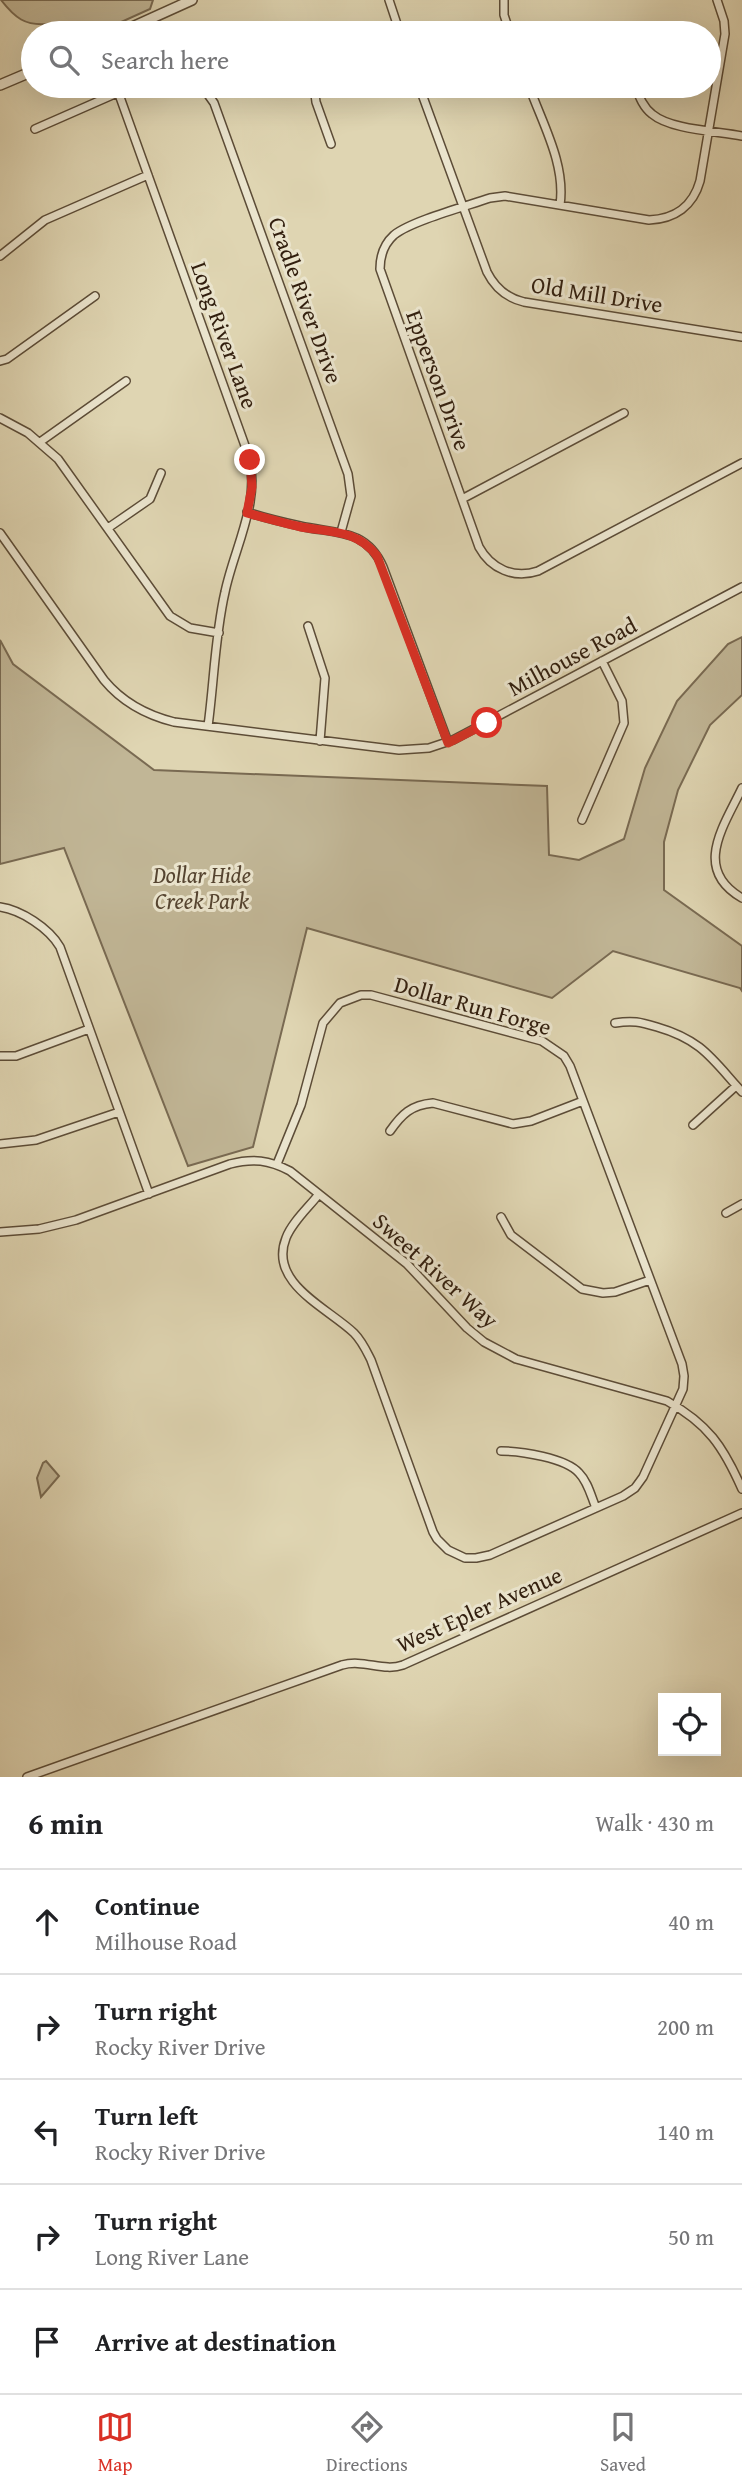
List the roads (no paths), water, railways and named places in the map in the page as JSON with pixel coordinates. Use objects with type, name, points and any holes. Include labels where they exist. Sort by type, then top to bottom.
[{"type":"street","points":[[145,21],[192,0]]},
{"type":"street","points":[[389,0],[396,21]]},
{"type":"street","points":[[504,0],[506,21]]},
{"type":"street","name":"Epperson Drive","points":[[717,0],[725,34],[721,58]]},
{"type":"street","points":[[0,85],[21,76]]},
{"type":"street","points":[[34,129],[98,98]]},
{"type":"street","name":"Long River Lane","points":[[120,98],[248,454],[252,484],[247,513],[225,592],[208,726]]},
{"type":"street","name":"Cradle River Drive","points":[[210,98],[350,478],[351,496],[341,532]]},
{"type":"street","points":[[316,98],[331,144]]},
{"type":"street","name":"Old Mill Drive","points":[[423,98],[488,275],[499,290],[515,300],[742,337]]},
{"type":"street","points":[[533,98],[559,170],[562,188],[560,205]]},
{"type":"street","points":[[641,98],[645,106],[659,119],[742,136]]},
{"type":"street","name":"Epperson Drive","points":[[714,98],[698,190],[686,207],[673,215],[649,220],[505,196],[490,198],[396,233],[386,245],[380,266],[382,281],[480,547],[488,560],[509,573],[535,572],[742,463]]},
{"type":"street","points":[[0,256],[46,220],[148,175]]},
{"type":"street","points":[[0,361],[10,357],[95,296]]},
{"type":"street","points":[[40,442],[127,381]]},
{"type":"street","points":[[462,499],[624,413]]},
{"type":"street","points":[[0,418],[40,442],[63,466],[170,616],[190,628],[219,633]]},
{"type":"street","points":[[108,528],[150,499],[161,473]]},
{"type":"street","points":[[247,513],[301,527],[341,532],[363,541],[374,552],[382,564],[448,743]]},
{"type":"street","name":"Milhouse Road","points":[[0,533],[114,691],[131,705],[153,716],[174,722],[399,750],[429,748],[448,743],[742,587]]},
{"type":"street","points":[[308,626],[325,678],[320,741]]},
{"type":"street","points":[[582,820],[622,732],[624,719],[621,698],[602,662]]},
{"type":"street","points":[[742,788],[716,842],[714,858],[718,874],[726,886],[742,898]]},
{"type":"street","points":[[0,907],[21,915],[48,932],[58,943],[149,1194]]},
{"type":"street","name":"Dollar Run Forge","points":[[277,1164],[301,1105],[323,1023],[340,1003],[360,995],[370,995],[542,1041],[564,1056],[682,1364],[684,1376],[683,1389],[643,1477],[635,1488],[623,1496],[490,1555],[476,1558],[457,1555],[446,1549],[433,1531],[363,1344],[347,1327],[295,1286],[288,1274],[284,1261],[286,1238],[319,1194]]},
{"type":"street","points":[[615,1023],[632,1020],[685,1036],[700,1046],[739,1089],[693,1125]]},
{"type":"street","points":[[0,1056],[16,1056],[89,1029]]},
{"type":"street","points":[[390,1131],[402,1114],[420,1104],[433,1102],[513,1124],[531,1121],[583,1101]]},
{"type":"street","points":[[0,1144],[36,1140],[119,1111]]},
{"type":"street","name":"Sweet River Way","points":[[0,1232],[39,1229],[65,1223],[239,1161],[248,1159],[277,1164],[290,1171],[407,1264],[467,1328],[493,1347],[516,1359],[667,1401],[703,1425],[728,1458],[742,1489]]},
{"type":"street","points":[[726,1213],[742,1204]]},
{"type":"street","points":[[501,1217],[512,1235],[582,1289],[615,1292],[650,1280]]},
{"type":"street","points":[[501,1451],[516,1451],[571,1466],[584,1479],[596,1508]]},
{"type":"street","name":"West Epler Avenue","points":[[27,1777],[342,1664],[363,1662],[387,1668],[403,1665],[742,1513]]},
{"type":"park label","name":"Dollar Hide Creek Park","points":[[202,887]]}]
